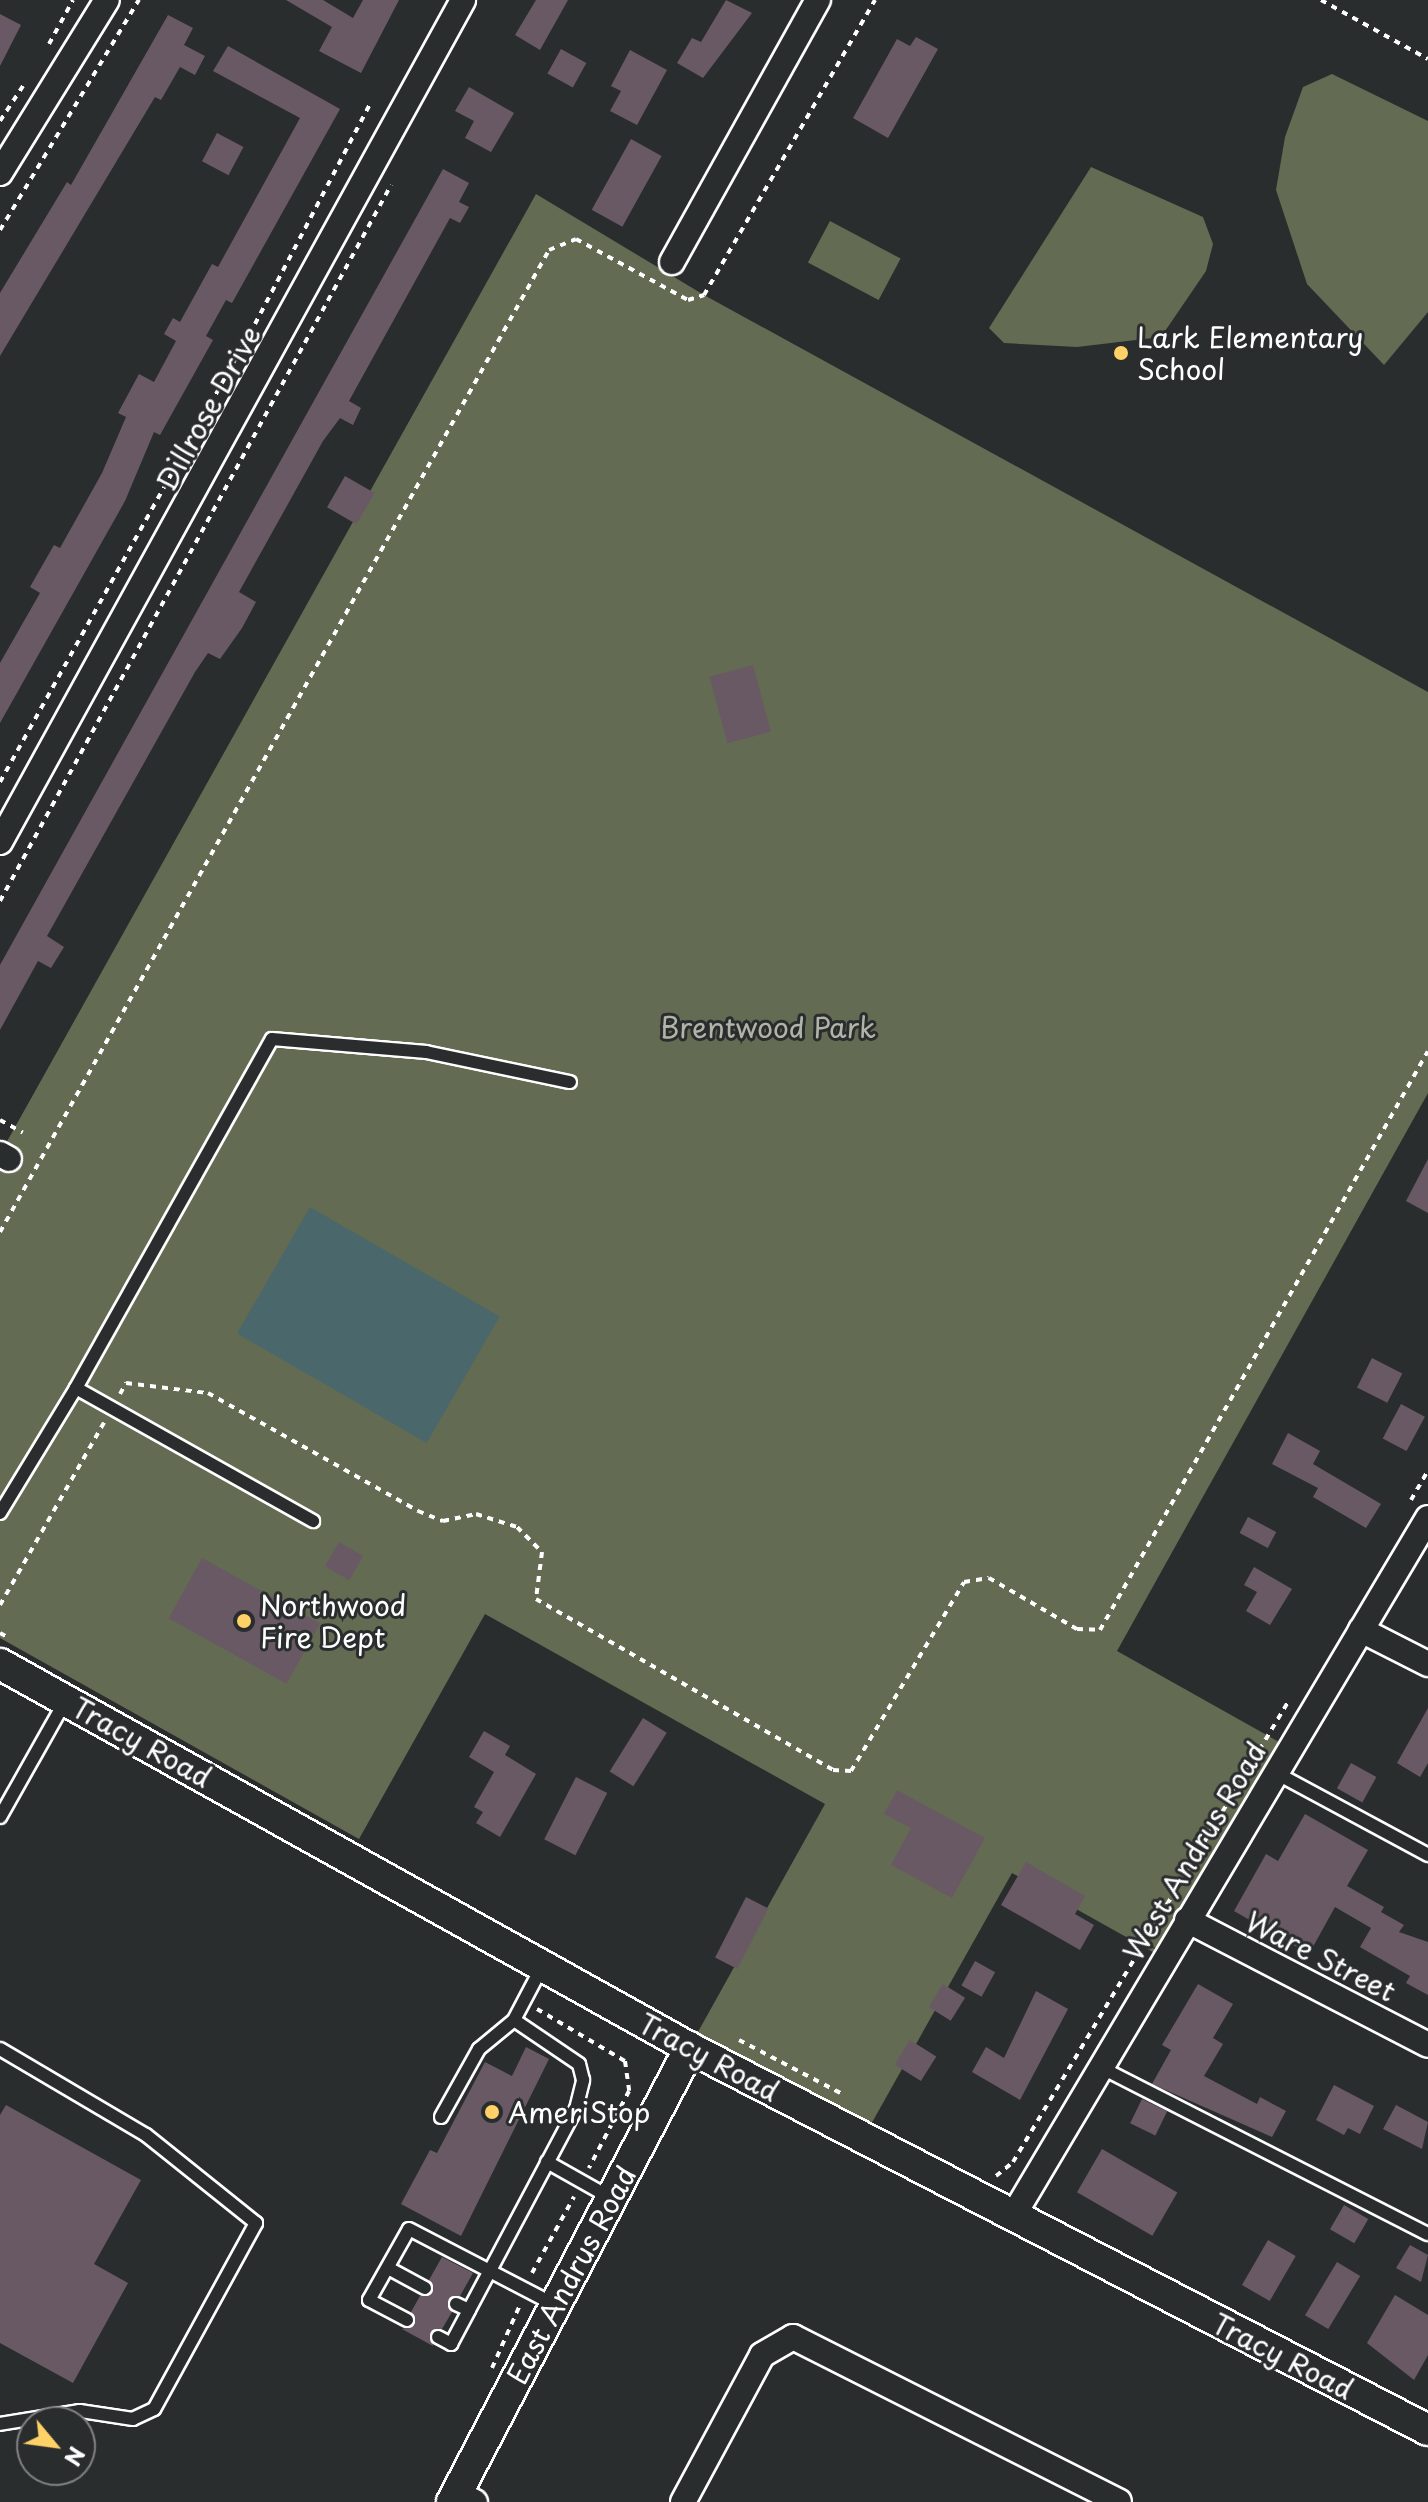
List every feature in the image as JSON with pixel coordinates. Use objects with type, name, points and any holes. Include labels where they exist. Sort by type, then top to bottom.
[{"type":"street","points":[[0,173],[107,0]]},
{"type":"street","name":"Dillrose Drive","points":[[0,842],[463,0]]},
{"type":"street","points":[[672,262],[818,0]]},
{"type":"street","name":"West Andrus Road","points":[[1013,2216],[1361,1630],[1418,1510]]},
{"type":"street","points":[[1361,1630],[1428,1664]]},
{"type":"street","name":"Tracy Road","points":[[7,1652],[66,1700],[690,2048],[1428,2430]]},
{"type":"street","name":"Ware Street","points":[[1187,1920],[1428,2045]]},
{"type":"street","name":"East Andrus Road","points":[[462,2499],[555,2305],[690,2048]]},
{"type":"street","points":[[683,2502],[762,2355],[793,2337],[1119,2502]]},
{"type":"lane","points":[[0,1513],[76,1388],[272,1039],[426,1052],[570,1082]]},
{"type":"lane","points":[[76,1388],[313,1521]]},
{"type":"lane","points":[[0,1817],[66,1700]]},
{"type":"lane","points":[[1276,1773],[1428,1855]]},
{"type":"lane","points":[[441,2117],[479,2049],[514,2020],[543,1965]]},
{"type":"lane","points":[[438,2337],[451,2344],[547,2162],[583,2080],[579,2064],[514,2020]]},
{"type":"lane","points":[[0,2049],[146,2135],[256,2223],[154,2409],[133,2419],[80,2411],[0,2424]]},
{"type":"lane","points":[[1100,2067],[1428,2234]]},
{"type":"lane","points":[[547,2162],[611,2198]]},
{"type":"lane","points":[[407,2320],[369,2300],[409,2229],[555,2305]]},
{"type":"lane","points":[[388,2268],[425,2288]]},
{"type":"lane","points":[[456,2304],[469,2310]]},
{"type":"path","points":[[46,49],[73,0]]},
{"type":"path","points":[[0,230],[139,0]]},
{"type":"path","points":[[0,1232],[549,250],[576,239],[688,300],[704,295],[875,0]]},
{"type":"path","points":[[1321,0],[1428,59]]},
{"type":"path","points":[[0,121],[31,74]]},
{"type":"path","points":[[0,782],[371,102]]},
{"type":"path","points":[[0,901],[398,173]]},
{"type":"path","points":[[0,1605],[126,1383],[208,1393],[418,1511],[443,1521],[476,1514],[517,1527],[542,1552],[536,1599],[820,1763],[851,1771],[964,1582],[989,1578],[1077,1629],[1100,1630],[1428,1051]]},
{"type":"path","points":[[0,1120],[23,1133]]},
{"type":"path","points":[[1418,1510],[1428,1471]]},
{"type":"path","points":[[0,1633],[7,1652]]},
{"type":"path","points":[[980,2169],[1000,2176],[1009,2168],[1298,1688]]},
{"type":"path","points":[[727,2035],[850,2098]]},
{"type":"green space","points":[[1332,74],[1428,121],[1428,312],[1384,365],[1307,284],[1276,190],[1285,137],[1303,87]]},
{"type":"green space","points":[[1091,167],[1203,217],[1213,244],[1206,271],[1161,337],[1077,347],[1004,343],[989,328]]},
{"type":"green space","name":"Brentwood Park","points":[[536,194],[704,295],[1428,692],[1428,1093],[1117,1651],[1279,1742],[1160,1956],[1012,1873],[865,2135],[694,2039],[825,1804],[485,1614],[359,1839],[0,1638],[0,1154]]},
{"type":"green space","points":[[830,221],[901,259],[879,300],[808,262]]},
{"type":"water","points":[[310,1207],[500,1316],[427,1443],[237,1333]]},
{"type":"building","points":[[286,0],[323,0],[353,18],[363,0],[399,0],[361,73],[319,51],[332,27]]},
{"type":"building","points":[[536,0],[568,0],[540,50],[515,35]]},
{"type":"building","points":[[726,0],[752,13],[703,78],[677,63],[692,38],[701,42]]},
{"type":"building","points":[[0,14],[21,25],[0,66]]},
{"type":"building","points":[[168,15],[193,28],[184,45],[205,56],[195,75],[180,67],[161,100],[155,97],[0,356],[0,293],[67,182],[71,185]]},
{"type":"building","points":[[916,37],[938,49],[888,138],[853,118],[897,39],[910,46]]},
{"type":"building","points":[[228,46],[340,109],[232,303],[226,300],[206,336],[213,340],[160,435],[154,432],[125,501],[0,723],[0,663],[40,593],[30,587],[54,545],[60,548],[102,473],[126,417],[118,413],[139,374],[154,382],[176,341],[164,334],[173,318],[180,322],[212,264],[218,267],[300,118],[213,71]]},
{"type":"building","points":[[561,49],[586,63],[573,88],[547,73]]},
{"type":"building","points":[[630,50],[667,70],[637,125],[610,111],[621,91],[611,86]]},
{"type":"building","points":[[469,87],[514,113],[491,152],[465,138],[474,121],[455,111]]},
{"type":"building","points":[[217,133],[243,147],[228,175],[202,161]]},
{"type":"building","points":[[631,139],[662,156],[622,227],[592,210]]},
{"type":"building","points":[[443,169],[469,183],[459,202],[469,207],[460,223],[450,218],[349,401],[361,408],[353,425],[340,418],[323,441],[239,592],[256,602],[242,628],[220,659],[208,653],[195,672],[47,936],[64,947],[51,968],[38,961],[0,1030],[0,965]]},
{"type":"building","points":[[345,476],[374,493],[356,524],[327,507]]},
{"type":"building","points":[[753,665],[771,732],[727,743],[710,677]]},
{"type":"building","points":[[1428,1159],[1428,1213],[1406,1201]]},
{"type":"building","points":[[1372,1358],[1402,1373],[1387,1403],[1357,1387]]},
{"type":"building","points":[[1401,1404],[1425,1417],[1407,1451],[1383,1438]]},
{"type":"building","points":[[1288,1433],[1320,1451],[1313,1464],[1381,1504],[1366,1528],[1313,1497],[1318,1488],[1272,1464]]},
{"type":"building","points":[[1248,1517],[1276,1532],[1268,1548],[1240,1533]]},
{"type":"building","points":[[339,1542],[363,1556],[349,1580],[325,1566]]},
{"type":"building","name":"Northwood Fire Dept","points":[[202,1558],[320,1623],[287,1684],[169,1618]]},
{"type":"building","points":[[1254,1567],[1292,1589],[1270,1625],[1246,1611],[1257,1592],[1244,1585]]},
{"type":"building","points":[[1428,1708],[1428,1763],[1420,1777],[1397,1763]]},
{"type":"building","points":[[643,1718],[667,1733],[633,1786],[610,1771]]},
{"type":"building","points":[[484,1731],[510,1746],[505,1755],[536,1774],[500,1837],[476,1823],[483,1812],[474,1807],[494,1772],[469,1757]]},
{"type":"building","points":[[1351,1763],[1376,1777],[1362,1802],[1337,1788]]},
{"type":"building","points":[[576,1777],[607,1793],[575,1855],[544,1839]]},
{"type":"building","points":[[897,1790],[985,1838],[952,1898],[891,1865],[911,1828],[884,1814]]},
{"type":"building","points":[[1305,1814],[1368,1850],[1347,1886],[1384,1907],[1381,1912],[1404,1925],[1399,1932],[1428,1942],[1428,1995],[1406,1983],[1410,1976],[1360,1947],[1371,1928],[1335,1907],[1309,1954],[1234,1911],[1266,1854],[1278,1861]]},
{"type":"building","points":[[1026,1862],[1085,1896],[1075,1914],[1094,1925],[1080,1950],[1001,1905]]},
{"type":"building","points":[[746,1897],[768,1908],[737,1969],[715,1958]]},
{"type":"building","points":[[975,1961],[995,1972],[982,1997],[961,1985]]},
{"type":"building","points":[[943,1984],[965,1998],[951,2021],[929,2007]]},
{"type":"building","points":[[1198,1984],[1233,2004],[1213,2038],[1223,2044],[1204,2076],[1257,2104],[1260,2097],[1286,2111],[1272,2137],[1152,2084],[1171,2050],[1162,2045]]},
{"type":"building","points":[[1036,1991],[1068,2009],[1020,2100],[972,2072],[986,2047],[1004,2058]]},
{"type":"building","points":[[910,2040],[936,2056],[921,2081],[895,2065]]},
{"type":"building","points":[[526,2047],[549,2059],[461,2236],[401,2204],[430,2150],[437,2153],[485,2062],[512,2076]]},
{"type":"building","points":[[1334,2085],[1374,2106],[1360,2134],[1348,2128],[1344,2135],[1316,2120]]},
{"type":"building","points":[[1142,2099],[1167,2111],[1155,2136],[1130,2123]]},
{"type":"building","points":[[6,2105],[141,2180],[94,2264],[128,2283],[73,2383],[0,2343],[0,2115]]},
{"type":"building","points":[[1396,2105],[1428,2122],[1422,2149],[1383,2129]]},
{"type":"building","points":[[1102,2149],[1177,2192],[1152,2236],[1077,2192]]},
{"type":"building","points":[[1344,2205],[1368,2219],[1354,2243],[1330,2229]]},
{"type":"building","points":[[1268,2240],[1296,2256],[1270,2301],[1242,2285]]},
{"type":"building","points":[[1410,2245],[1428,2255],[1421,2282],[1396,2268]]},
{"type":"building","points":[[442,2257],[473,2273],[460,2296],[448,2300],[452,2312],[442,2329],[431,2332],[433,2346],[402,2329],[415,2325],[411,2312],[420,2296],[432,2293],[429,2280]]},
{"type":"building","points":[[1337,2262],[1360,2276],[1328,2329],[1305,2315]]},
{"type":"building","points":[[1395,2295],[1428,2315],[1428,2355],[1414,2380],[1367,2343]]},
{"type":"place","name":"Lark Elementary School","points":[[1121,353]]},
{"type":"place","name":"Northwood Fire Dept","points":[[244,1621]]},
{"type":"place","name":"AmeriStop","points":[[492,2112]]}]
